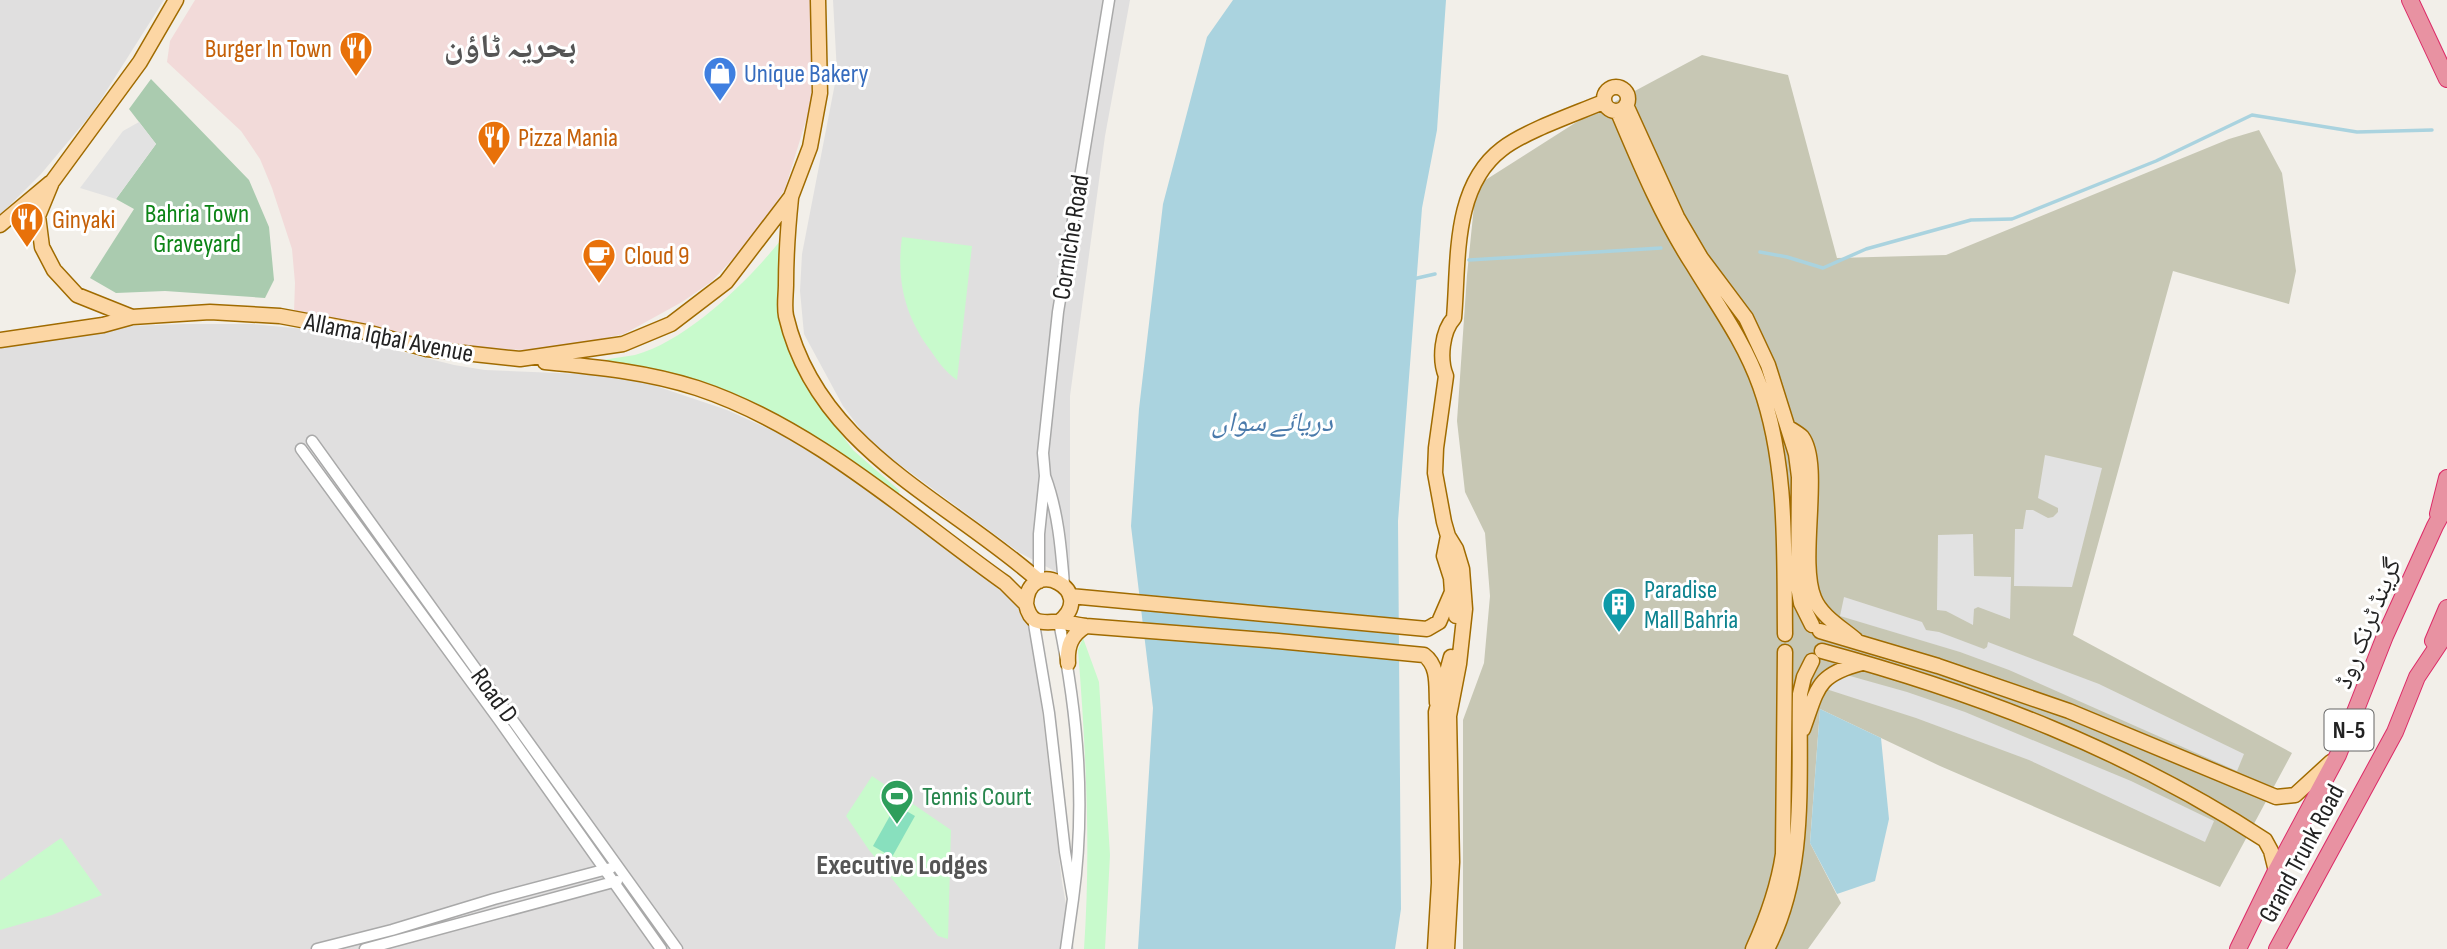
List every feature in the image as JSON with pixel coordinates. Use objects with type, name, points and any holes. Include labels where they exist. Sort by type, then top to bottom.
[{"type":"highway","points":[[2410,0],[2446,75],[2447,92]]},
{"type":"highway","points":[[2435,526],[2447,478]]},
{"type":"highway","name":"گرینڈ ٹرنک روڈ","points":[[2238,949],[2338,755],[2385,636],[2447,504]]},
{"type":"highway","points":[[2417,677],[2447,608]]},
{"type":"highway","name":"Grand Trunk Road","points":[[2277,949],[2395,732],[2417,677],[2447,632]]},
{"type":"main road","name":"Allama Iqbal Avenue","points":[[176,0],[140,62],[52,181],[38,216],[42,247],[54,270],[77,295],[132,317],[210,312],[279,316],[366,332],[427,349],[520,359],[623,344],[671,324],[726,282],[791,197],[810,147],[820,93],[818,0]]},
{"type":"main road","points":[[1620,88],[1628,96],[1622,108],[1612,111],[1604,102],[1604,95],[1608,90],[1620,88]]},
{"type":"main road","points":[[1447,949],[1452,862],[1449,716],[1459,664],[1465,609],[1462,569],[1456,549],[1448,536],[1435,473],[1446,376],[1442,365],[1446,326],[1454,318],[1462,218],[1466,198],[1480,172],[1502,148],[1604,102]]},
{"type":"main road","points":[[1622,108],[1677,217],[1701,258],[1746,318],[1760,343],[1796,454],[1799,477],[1799,596],[1823,643],[1800,689],[1798,834],[1794,869],[1781,921],[1768,949]]},
{"type":"main road","points":[[1622,108],[1668,223],[1735,332],[1760,385],[1781,476],[1786,634],[1783,646],[1783,854],[1771,906],[1752,949]]},
{"type":"main road","points":[[0,225],[52,181]]},
{"type":"main road","points":[[791,197],[786,246],[786,314],[805,370],[832,411],[860,443],[900,474],[919,493],[1023,566],[1039,581]]},
{"type":"main road","points":[[0,340],[103,325],[132,317]]},
{"type":"main road","points":[[520,359],[634,371],[698,388],[761,415],[844,464],[1005,583],[1026,604],[1033,618],[1046,624],[1059,622],[1424,655],[1432,663],[1436,677],[1439,883],[1436,949]]},
{"type":"main road","points":[[1788,427],[1802,437],[1808,457],[1808,549],[1813,597],[1820,609],[1859,643]]},
{"type":"main road","points":[[1437,703],[1454,646],[1456,604],[1444,556],[1448,536]]},
{"type":"main road","points":[[1026,604],[1030,588],[1039,581],[1052,579],[1067,591],[1097,600],[1419,629],[1431,628],[1438,622],[1452,592]]},
{"type":"main road","points":[[1059,622],[1069,611],[1067,591]]},
{"type":"main road","points":[[1786,634],[1800,624],[1938,666],[2068,711],[2276,797],[2295,796],[2338,755]]},
{"type":"main road","points":[[1068,663],[1070,642],[1074,634],[1090,626]]},
{"type":"main road","points":[[1785,652],[1797,662],[1817,656],[1863,663],[2000,706],[2087,742],[2150,772],[2265,840],[2276,871]]},
{"type":"main road","points":[[1799,742],[1822,683],[1836,671],[1863,663]]},
{"type":"street","name":"Corniche Road","points":[[1045,476],[1043,453],[1058,312],[1109,0]]},
{"type":"street","name":"Road D","points":[[312,441],[677,949]]},
{"type":"street","name":"Road D","points":[[301,449],[476,688],[661,949]]},
{"type":"street","points":[[1039,581],[1039,534],[1045,476]]},
{"type":"street","points":[[1045,476],[1054,499],[1067,591]]},
{"type":"street","points":[[1033,618],[1049,713],[1073,899]]},
{"type":"street","points":[[1059,622],[1072,683],[1080,766],[1080,851],[1066,949]]},
{"type":"street","points":[[317,949],[617,866]]},
{"type":"street","points":[[365,949],[626,878]]},
{"type":"shaded area","points":[[0,0],[164,0],[93,112],[41,174],[0,215]]},
{"type":"shaded area","points":[[195,0],[813,0],[811,104],[785,189],[750,241],[711,282],[682,302],[624,334],[569,346],[524,350],[450,346],[294,312],[292,249],[260,159],[241,131],[167,62],[170,41]]},
{"type":"shaded area","points":[[833,0],[1130,0],[1105,136],[1070,396],[1070,579],[1020,553],[888,456],[864,434],[843,406],[804,334],[800,291],[802,254],[837,73]]},
{"type":"shaded area","points":[[1702,55],[1788,75],[1837,258],[1946,255],[2229,139],[2259,130],[2282,173],[2296,271],[2289,304],[2173,271],[2073,635],[2292,753],[2220,887],[1940,766],[1820,709],[1810,843],[1841,903],[1808,949],[1463,949],[1463,720],[1484,663],[1490,596],[1485,533],[1465,492],[1457,421],[1476,186],[1575,123]]},
{"type":"shaded area","points":[[139,122],[156,144],[116,199],[80,188],[123,131]]},
{"type":"shaded area","points":[[252,324],[315,330],[454,365],[485,370],[606,375],[641,381],[727,410],[789,438],[852,479],[966,562],[1014,602],[1028,620],[1038,676],[1062,882],[1074,949],[0,949],[0,345],[129,326]]},
{"type":"shaded area","points":[[2045,455],[2102,468],[2072,587],[2014,586],[2015,529],[2023,529],[2026,510],[2033,510],[2048,518],[2058,512],[2058,508],[2038,498]]},
{"type":"shaded area","points":[[1973,534],[1974,576],[2011,577],[2010,619],[1978,607],[1974,609],[1973,625],[1946,611],[1937,610],[1938,535]]},
{"type":"shaded area","points":[[1844,597],[1922,622],[1926,630],[1939,632],[1984,649],[1988,642],[2099,684],[2244,754],[2237,771],[2009,670],[1960,652],[1840,616]]},
{"type":"shaded area","points":[[1843,674],[1965,712],[2131,781],[2214,821],[2205,842],[2029,760],[1916,718],[1826,689]]},
{"type":"green space","name":"Bahria Town Graveyard","points":[[151,79],[249,180],[269,227],[274,280],[265,298],[165,291],[116,293],[90,278],[134,209],[116,199],[156,144],[129,109]]},
{"type":"green space","points":[[902,237],[972,246],[957,380],[922,338],[909,311],[900,268]]},
{"type":"green space","points":[[781,240],[787,331],[809,391],[853,450],[900,491],[896,497],[709,386],[603,360],[635,355],[675,337],[696,323],[734,291]]},
{"type":"green space","points":[[1083,638],[1099,682],[1110,855],[1105,949],[1084,949],[1087,800],[1078,650]]},
{"type":"green space","points":[[872,776],[951,830],[948,939],[938,936],[869,850],[846,816]]},
{"type":"green space","points":[[896,805],[915,816],[892,857],[873,846]]},
{"type":"green space","points":[[61,838],[102,895],[52,915],[0,930],[0,881]]},
{"type":"water","name":"دریائے سواں","points":[[1233,0],[1446,0],[1437,130],[1422,208],[1398,521],[1401,909],[1395,949],[1138,949],[1153,708],[1131,526],[1139,409],[1163,204],[1207,37]]},
{"type":"water","points":[[1820,709],[1881,738],[1889,819],[1875,881],[1837,894],[1810,843]]},
{"type":"waterway","points":[[1760,252],[1823,268],[1866,249],[1971,220],[2012,219],[2156,161],[2252,115],[2357,132],[2432,130]]},
{"type":"waterway","points":[[1469,260],[1661,248]]},
{"type":"waterway","points":[[1413,279],[1435,274]]},
{"type":"place","name":"Burger In Town","points":[[356,78]]},
{"type":"place","name":"Unique Bakery","points":[[720,103]]},
{"type":"place","name":"Pizza Mania","points":[[494,167]]},
{"type":"place","name":"Ginyaki","points":[[27,249]]},
{"type":"place","name":"Cloud 9","points":[[599,285]]},
{"type":"place","name":"Paradise Mall Bahria","points":[[1619,634]]},
{"type":"place","name":"Tennis Court","points":[[897,826]]},
{"type":"district","name":"بحریہ ٹاؤن","points":[[510,45]]},
{"type":"district","name":"Executive Lodges","points":[[902,864]]}]
